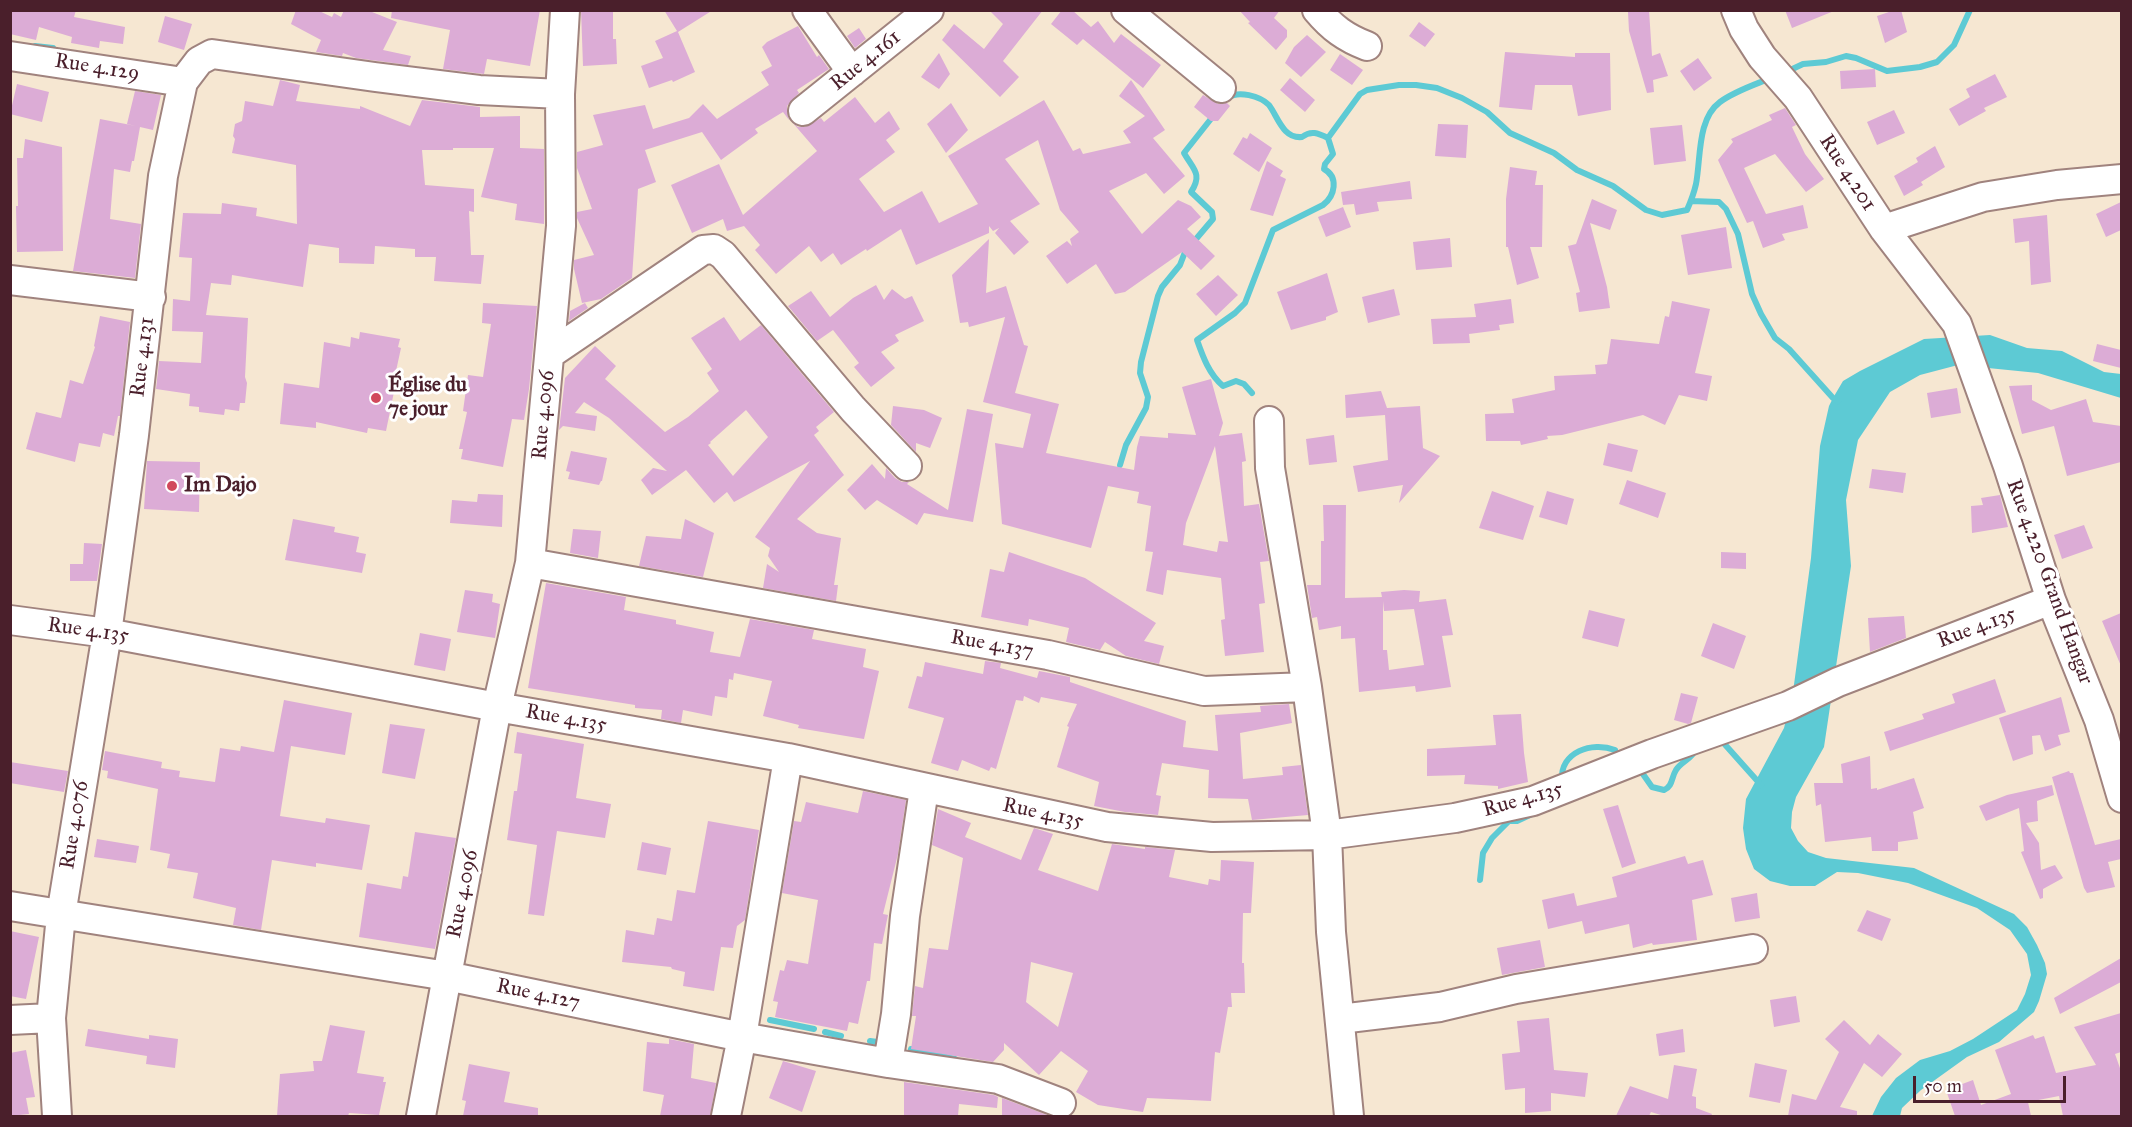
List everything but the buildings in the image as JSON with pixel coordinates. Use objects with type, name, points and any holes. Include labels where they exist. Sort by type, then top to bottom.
[{"type":"street","name":"Rue 4.096","points":[[421,1116],[497,707],[530,563],[561,226],[560,94],[565,10]]},
{"type":"street","points":[[807,10],[852,72]]},
{"type":"street","name":"Rue 4.161","points":[[803,111],[929,10]]},
{"type":"street","points":[[1126,10],[1221,88]]},
{"type":"street","points":[[1317,10],[1324,20],[1348,39],[1367,46]]},
{"type":"street","name":"Rue 4.201","points":[[1736,10],[1744,29],[1762,57],[1798,98],[1884,229],[1957,324],[1971,368]]},
{"type":"street","points":[[183,82],[199,61],[212,54],[480,90],[560,94]]},
{"type":"street","name":"Rue 4.129","points":[[10,56],[183,82]]},
{"type":"street","name":"Rue 4.131","points":[[107,633],[151,297],[163,176],[183,82]]},
{"type":"street","points":[[1884,229],[1983,197],[2121,178]]},
{"type":"street","points":[[550,354],[703,250],[714,249],[723,255],[853,409],[907,466]]},
{"type":"street","points":[[10,280],[151,297]]},
{"type":"street","name":"Rue 4.220 Grand Hangar","points":[[1971,368],[2008,466],[2051,600],[2099,720],[2121,798]]},
{"type":"street","points":[[1269,421],[1270,468],[1307,687],[1327,834],[1331,932],[1349,1116]]},
{"type":"street","name":"Rue 4.137","points":[[530,563],[1048,655],[1204,691],[1307,687]]},
{"type":"street","name":"Rue 4.135","points":[[10,620],[107,633],[497,707],[788,758],[1107,827],[1212,837],[1327,834],[1455,818],[1533,801],[1652,754],[1788,706],[1839,682],[2051,600]]},
{"type":"street","name":"Rue 4.076","points":[[57,1116],[51,1018],[60,915],[107,633]]},
{"type":"street","points":[[726,1116],[742,1037],[788,758]]},
{"type":"street","points":[[888,1063],[896,1014],[905,916],[924,789]]},
{"type":"street","name":"Rue 4.127","points":[[10,906],[447,976],[742,1037],[998,1080],[1061,1103]]},
{"type":"street","points":[[1340,1019],[1440,1007],[1516,989],[1753,949]]},
{"type":"street","points":[[10,1020],[51,1018]]},
{"type":"water","points":[[1990,335],[2027,348],[2062,351],[2104,372],[2121,374],[2121,398],[2038,373],[1958,365],[1920,375],[1890,392],[1858,440],[1846,500],[1851,566],[1824,747],[1796,797],[1791,828],[1798,841],[1808,852],[1826,858],[1914,868],[2014,914],[2027,927],[2037,945],[2047,974],[2034,1012],[1999,1042],[1967,1057],[1921,1090],[1902,1108],[1900,1116],[1872,1116],[1881,1097],[1896,1078],[1920,1060],[1950,1051],[2017,1010],[2031,975],[2027,954],[2010,930],[1977,908],[1908,883],[1858,873],[1837,872],[1815,886],[1790,886],[1770,881],[1754,869],[1746,849],[1743,828],[1746,799],[1784,728],[1793,692],[1811,558],[1820,446],[1833,398],[1843,381],[1924,339]]},
{"type":"waterway","points":[[1786,72],[1803,64],[1826,62],[1846,56],[1887,71],[1920,67],[1937,62],[1954,45],[1970,10]]},
{"type":"waterway","points":[[35,46],[53,48]]},
{"type":"waterway","points":[[1252,393],[1244,384],[1236,381],[1223,386],[1210,371],[1197,340],[1235,313],[1245,303],[1273,230],[1323,205],[1330,197],[1334,187],[1332,177],[1324,169],[1333,154],[1328,138],[1360,94],[1367,90],[1416,85],[1437,88],[1462,98],[1487,112],[1510,133],[1554,153],[1577,170],[1613,186],[1646,210],[1662,215],[1687,210],[1696,184],[1701,140],[1707,118],[1713,109],[1720,102],[1745,88],[1771,78]]},
{"type":"waterway","points":[[1228,98],[1243,94],[1265,102],[1290,135],[1302,137],[1315,133],[1328,138]]},
{"type":"waterway","points":[[1120,465],[1126,445],[1146,408],[1148,397],[1140,373],[1141,362],[1158,296],[1162,287],[1180,265],[1185,252],[1213,219],[1212,212],[1191,192],[1195,186],[1196,176],[1184,153],[1214,115]]},
{"type":"waterway","points":[[1691,201],[1719,202],[1726,209],[1738,234],[1752,294],[1761,314],[1775,338],[1789,349],[1838,401]]},
{"type":"waterway","points":[[1720,739],[1761,785]]},
{"type":"waterway","points":[[1562,780],[1566,762],[1579,751],[1597,747],[1615,750]]},
{"type":"waterway","points":[[1638,767],[1652,787],[1664,790],[1670,784],[1676,770],[1692,756],[1696,749]]},
{"type":"waterway","points":[[1502,821],[1517,821],[1532,814]]},
{"type":"waterway","points":[[1480,880],[1483,853],[1492,838],[1509,821]]},
{"type":"waterway","points":[[770,1020],[814,1029]]},
{"type":"waterway","points":[[825,1032],[841,1036]]},
{"type":"waterway","points":[[870,1041],[885,1043]]},
{"type":"waterway","points":[[911,1049],[955,1059]]},
{"type":"place","name":"Église du 7e jour","points":[[376,398]]},
{"type":"place","name":"Im Dajo","points":[[172,486]]}]
